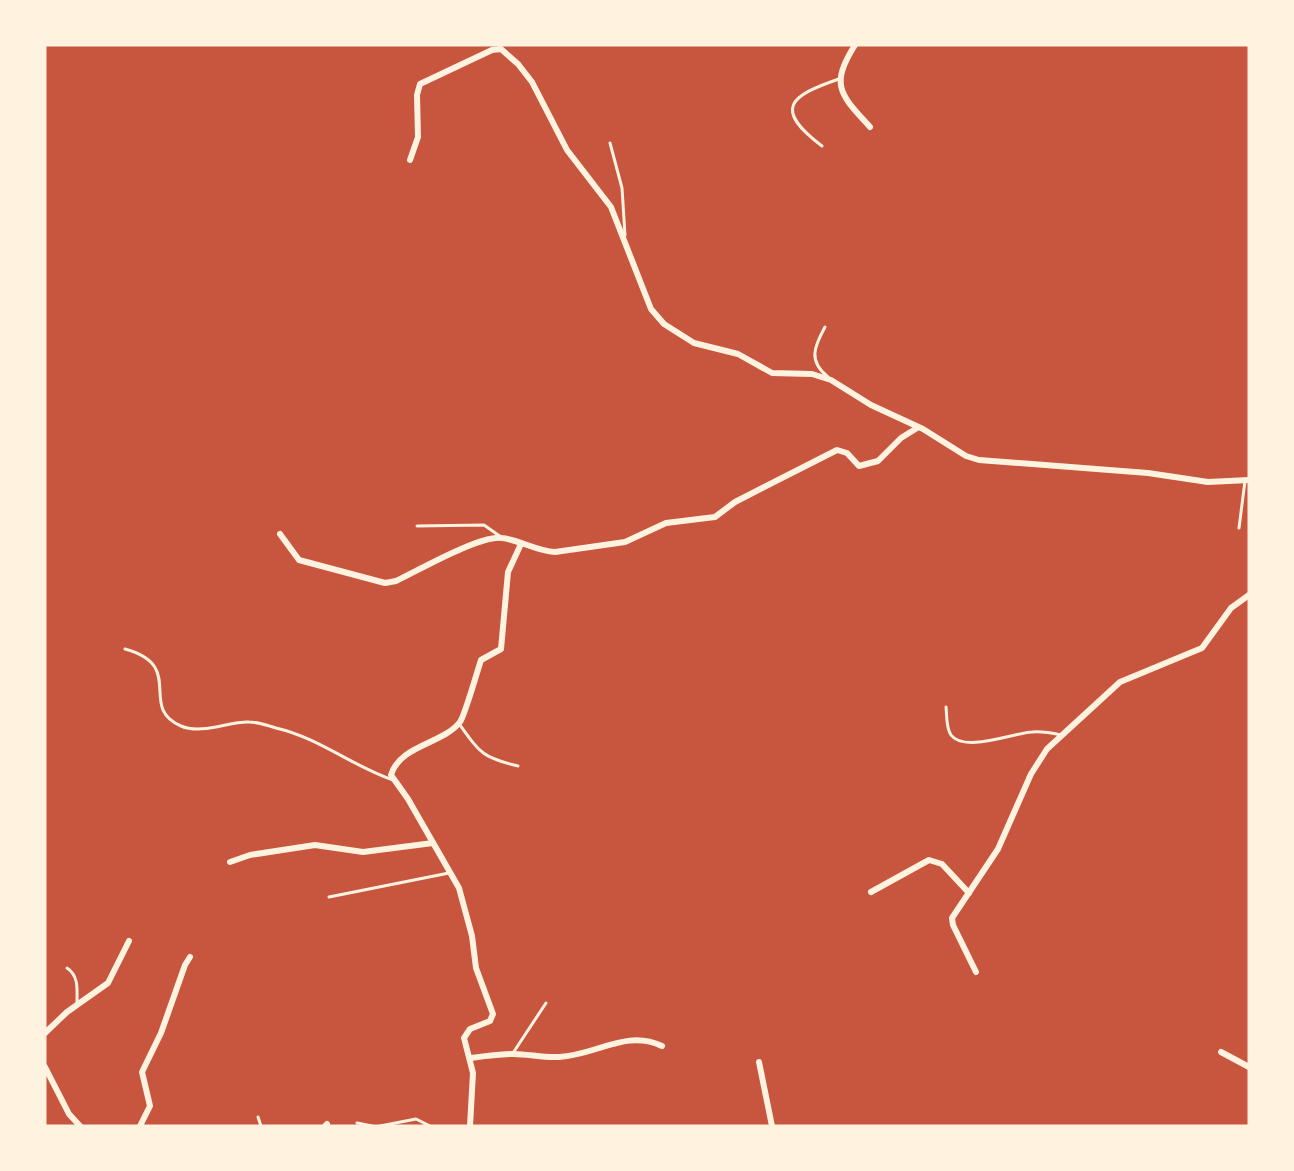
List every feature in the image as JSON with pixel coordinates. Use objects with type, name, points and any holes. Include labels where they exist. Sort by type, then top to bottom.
[{"type":"street","points":[[855,45],[839,79],[844,98],[870,127]]},
{"type":"street","points":[[410,160],[418,137],[417,95],[420,84],[492,50],[501,49],[518,64],[532,82],[567,150],[607,201],[625,240],[651,309],[664,324],[681,335],[707,348],[738,354],[772,373],[812,374],[831,380],[871,405],[966,456],[979,460],[1148,473],[1208,482],[1247,481]]},
{"type":"street","points":[[280,534],[299,560],[385,583],[396,581],[485,539],[502,538],[545,551],[600,547],[625,542],[666,523],[714,517],[735,502],[837,450],[847,453],[859,466],[878,461],[901,438],[917,428]]},
{"type":"street","points":[[470,1126],[473,1100],[471,1058],[464,1038],[466,1033],[490,1021],[494,1014],[476,968],[475,950],[465,903],[451,873],[408,799],[393,780],[393,769],[399,762],[459,723],[481,660],[501,649],[508,572],[521,544]]},
{"type":"street","points":[[976,972],[952,925],[952,918],[998,849],[1038,761],[1062,735],[1120,682],[1202,648],[1231,608],[1249,594]]},
{"type":"street","points":[[230,862],[250,855],[315,845],[363,852],[433,843]]},
{"type":"street","points":[[871,892],[929,860],[942,864],[969,893]]},
{"type":"street","points":[[45,1033],[77,1004],[108,982],[129,941]]},
{"type":"street","points":[[140,1126],[150,1106],[142,1072],[161,1033],[185,965],[190,957]]},
{"type":"street","points":[[471,1058],[512,1054],[562,1057],[632,1038],[644,1038],[662,1046]]},
{"type":"street","points":[[1221,1053],[1249,1067]]},
{"type":"street","points":[[759,1062],[772,1126]]},
{"type":"street","points":[[45,1067],[69,1114],[80,1126]]},
{"type":"lane","points":[[822,146],[795,123],[791,116],[793,106],[808,92],[839,79]]},
{"type":"lane","points":[[610,143],[622,188],[625,240]]},
{"type":"lane","points":[[825,327],[813,347],[813,356],[816,364],[831,380]]},
{"type":"lane","points":[[1239,528],[1247,481]]},
{"type":"lane","points":[[417,526],[483,525],[494,530],[502,538]]},
{"type":"lane","points":[[125,650],[145,655],[154,664],[160,678],[158,694],[164,711],[180,726],[196,728],[247,722],[278,728],[308,738],[373,773],[393,780]]},
{"type":"lane","points":[[946,707],[948,730],[951,736],[958,741],[981,742],[1032,732],[1062,735]]},
{"type":"lane","points":[[459,723],[482,754],[491,760],[518,766]]},
{"type":"lane","points":[[329,897],[451,873]]},
{"type":"lane","points":[[67,968],[74,973],[77,983],[77,1004]]},
{"type":"lane","points":[[512,1054],[546,1003]]},
{"type":"lane","points":[[258,1117],[261,1126]]},
{"type":"lane","points":[[380,1126],[416,1119],[430,1126]]},
{"type":"lane","points":[[357,1123],[372,1126]]}]
